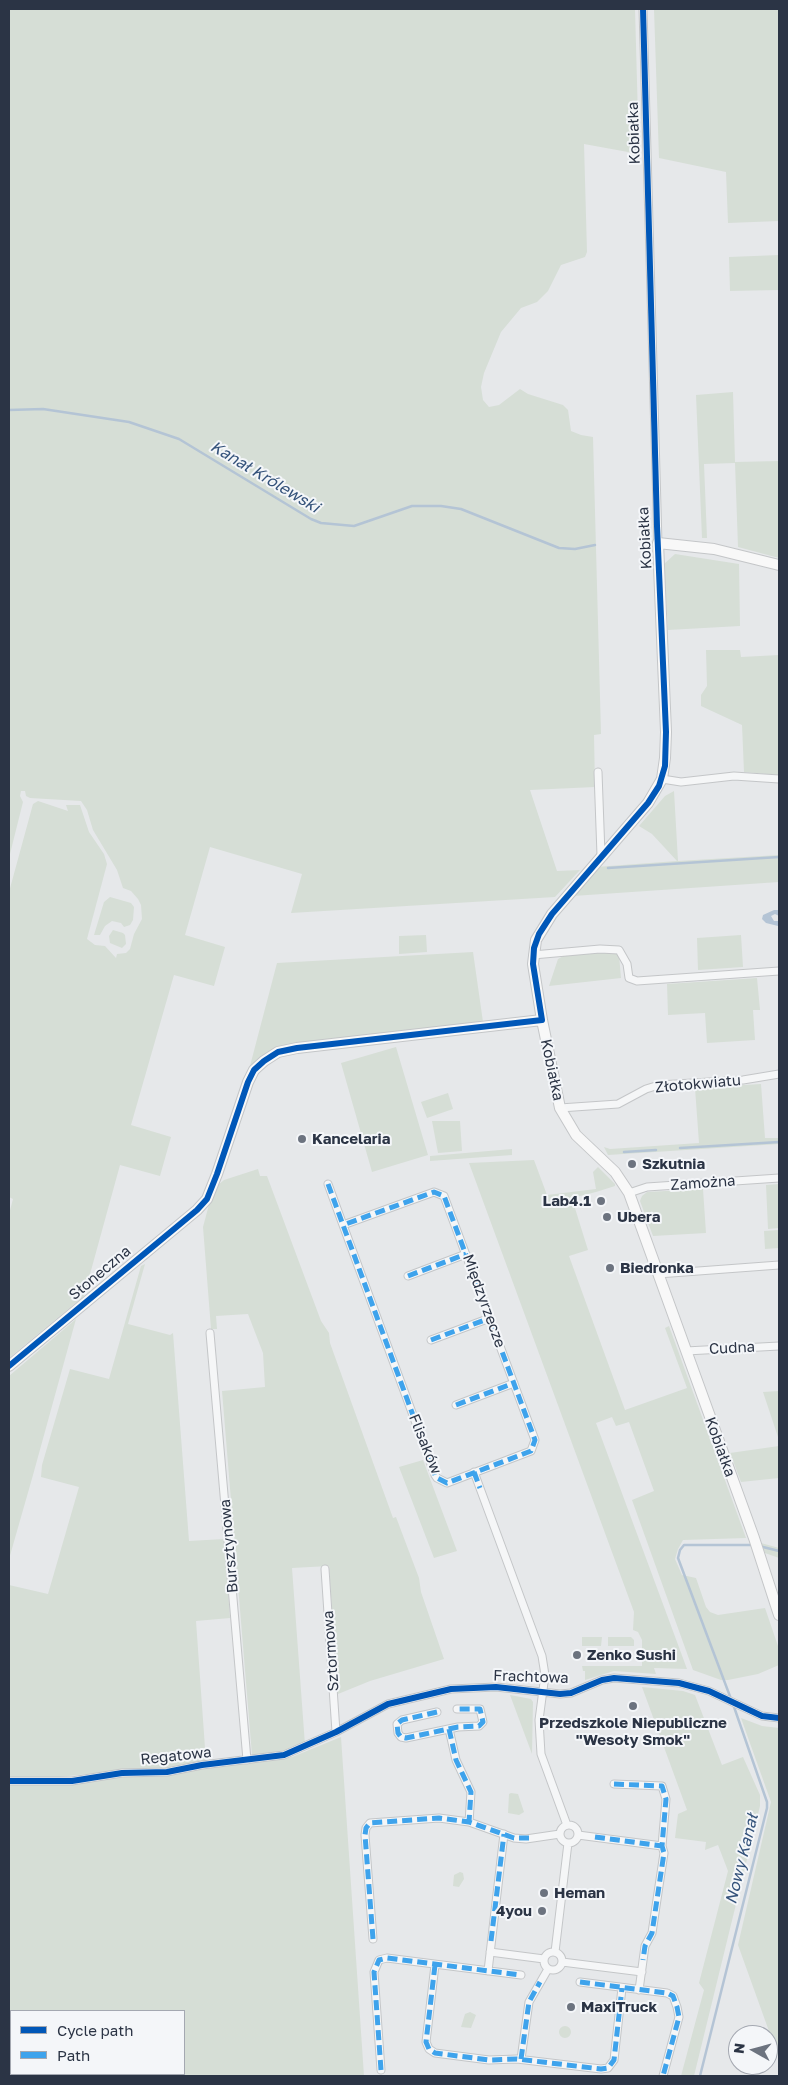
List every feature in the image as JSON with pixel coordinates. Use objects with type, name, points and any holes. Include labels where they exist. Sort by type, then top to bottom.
[{"type":"street","name":"Kobiałka","points":[[643,9],[658,544],[666,732],[665,758],[662,778],[648,803],[601,855],[545,924],[536,940],[533,955],[533,972],[560,1108],[576,1135],[615,1172],[629,1193],[759,1552],[779,1615]]},
{"type":"street","points":[[658,544],[714,549],[779,565]]},
{"type":"street","points":[[598,772],[601,855]]},
{"type":"street","points":[[662,778],[681,782],[734,776],[779,779]]},
{"type":"street","points":[[533,955],[600,949],[619,950],[627,964],[629,978],[637,981],[779,971]]},
{"type":"street","name":"Słoneczna","points":[[9,1366],[197,1210],[207,1199],[248,1082],[257,1067],[272,1056],[297,1048],[542,1020]]},
{"type":"street","name":"Złotokwiatu","points":[[560,1108],[618,1104],[646,1089],[659,1085],[742,1080],[779,1074]]},
{"type":"street","name":"Zamożna","points":[[629,1193],[647,1187],[779,1178]]},
{"type":"street","name":"Flisaków","points":[[328,1184],[435,1475],[440,1480],[447,1482],[474,1472]]},
{"type":"street","name":"Międzyrzecze","points":[[343,1225],[437,1192],[446,1198],[535,1440],[534,1447],[528,1452],[474,1472]]},
{"type":"street","points":[[408,1276],[466,1254]]},
{"type":"street","points":[[658,1274],[779,1265]]},
{"type":"street","points":[[431,1340],[490,1318]]},
{"type":"street","name":"Bursztynowa","points":[[210,1333],[247,1760]]},
{"type":"street","name":"Cudna","points":[[686,1351],[779,1346]]},
{"type":"street","points":[[456,1405],[514,1384]]},
{"type":"street","points":[[474,1472],[542,1656],[545,1675],[539,1720],[541,1754],[567,1825]]},
{"type":"street","name":"Sztormowa","points":[[325,1569],[339,1731]]},
{"type":"street","name":"Frachtowa","points":[[339,1731],[388,1704],[446,1690],[496,1687],[560,1694],[571,1693],[602,1680],[614,1678],[688,1685],[714,1693],[762,1716],[779,1718]]},
{"type":"street","points":[[437,1712],[402,1720],[398,1724],[398,1733],[406,1738],[450,1729],[479,1726],[483,1722],[480,1709],[457,1709]]},
{"type":"street","points":[[450,1729],[456,1760],[471,1792],[469,1822]]},
{"type":"street","name":"Regatowa","points":[[9,1781],[72,1781],[122,1773],[167,1772],[202,1765],[247,1760],[292,1753],[339,1731]]},
{"type":"street","points":[[614,1784],[662,1786],[667,1805],[660,1886],[652,1933],[645,1946],[640,1990]]},
{"type":"street","points":[[373,1938],[366,1828],[374,1822],[439,1818],[469,1822],[526,1839],[560,1834]]},
{"type":"street","points":[[567,1825],[575,1827],[578,1835],[575,1841],[568,1843],[562,1840],[560,1834],[567,1825]]},
{"type":"street","points":[[488,1971],[504,1834]]},
{"type":"street","points":[[578,1835],[662,1846]]},
{"type":"street","points":[[555,1952],[568,1843]]},
{"type":"street","points":[[490,1952],[544,1959]]},
{"type":"street","points":[[555,1952],[560,1954],[562,1962],[559,1968],[548,1969],[544,1963],[548,1953],[555,1952]]},
{"type":"street","points":[[381,2070],[374,1972],[377,1963],[386,1958],[521,1975]]},
{"type":"street","points":[[562,1962],[642,1972]]},
{"type":"street","points":[[435,1965],[426,2042],[431,2052],[489,2060],[521,2060],[600,2069],[608,2068],[614,2060],[622,1988]]},
{"type":"street","points":[[521,2060],[529,2002],[548,1969]]},
{"type":"street","points":[[580,1982],[670,1994],[678,2007],[679,2017],[663,2076]]},
{"type":"shaded area","points":[[9,9],[635,9],[639,154],[584,144],[587,252],[585,257],[561,265],[548,291],[537,302],[521,308],[501,332],[484,373],[481,387],[483,400],[489,407],[499,405],[520,389],[528,394],[563,405],[568,410],[571,431],[593,437],[601,734],[594,735],[595,787],[530,790],[557,871],[580,870],[555,897],[291,913],[302,874],[210,847],[185,935],[225,947],[214,986],[174,975],[131,1125],[171,1137],[160,1176],[120,1165],[84,1296],[9,1358],[9,1214],[13,1199],[9,1197],[9,892],[33,804],[38,801],[68,811],[66,805],[80,805],[89,832],[104,854],[107,864],[87,939],[95,945],[105,946],[116,958],[117,954],[126,953],[130,949],[134,934],[142,919],[141,905],[138,899],[131,891],[123,888],[117,870],[93,830],[87,810],[81,801],[30,798],[26,796],[25,791],[21,791],[20,796],[23,802],[9,858]]},
{"type":"shaded area","points":[[654,9],[779,9],[779,221],[728,223],[726,172],[659,158]]},
{"type":"shaded area","points":[[779,255],[779,290],[730,291],[729,257]]},
{"type":"shaded area","points":[[733,392],[735,462],[779,461],[779,558],[738,547],[735,463],[704,464],[707,538],[702,538],[696,395]]},
{"type":"shaded area","points":[[675,554],[739,564],[740,626],[668,630],[664,564]]},
{"type":"shaded area","points":[[706,650],[740,650],[741,657],[779,655],[779,775],[744,772],[742,725],[701,706],[701,695],[707,686]]},
{"type":"shaded area","points":[[674,791],[678,861],[779,855],[779,882],[573,896],[596,867],[677,861],[652,834],[639,826],[665,796]]},
{"type":"shaded area","points":[[110,897],[131,903],[134,907],[133,920],[130,925],[124,927],[121,923],[112,921],[105,926],[100,935],[94,935],[104,902]]},
{"type":"shaded area","points":[[113,930],[125,935],[126,944],[122,948],[110,943],[109,936]]},
{"type":"shaded area","points":[[426,935],[427,952],[399,954],[399,936]]},
{"type":"shaded area","points":[[741,935],[743,967],[698,970],[697,938]]},
{"type":"shaded area","points":[[609,951],[619,955],[621,978],[549,986],[558,959],[565,955]]},
{"type":"shaded area","points":[[473,952],[483,1022],[290,1045],[272,1050],[250,1066],[277,963]]},
{"type":"shaded area","points":[[757,978],[760,1010],[753,1010],[755,1040],[707,1043],[705,1013],[668,1015],[667,984]]},
{"type":"shaded area","points":[[396,1047],[428,1155],[372,1172],[341,1063]]},
{"type":"shaded area","points":[[761,1084],[765,1138],[779,1138],[779,1144],[608,1155],[604,1147],[610,1149],[699,1143],[695,1088]]},
{"type":"shaded area","points":[[448,1093],[453,1109],[427,1118],[421,1102]]},
{"type":"shaded area","points":[[432,1121],[460,1121],[462,1151],[438,1153]]},
{"type":"shaded area","points":[[512,1149],[512,1155],[430,1161],[430,1156]]},
{"type":"shaded area","points":[[534,1160],[547,1195],[596,1189],[593,1172],[598,1167],[615,1184],[615,1186],[576,1197],[574,1205],[588,1250],[569,1256],[625,1410],[687,1388],[665,1328],[669,1326],[746,1538],[683,1540],[675,1559],[682,1575],[696,1578],[706,1607],[710,1612],[718,1615],[765,1608],[779,1649],[779,1665],[758,1674],[728,1680],[721,1680],[693,1670],[632,1500],[654,1491],[629,1422],[616,1426],[612,1417],[596,1423],[687,1669],[654,1668],[656,1674],[614,1671],[585,1680],[585,1671],[583,1671],[582,1666],[642,1666],[642,1640],[638,1632],[633,1630],[634,1612],[469,1163]]},
{"type":"shaded area","points":[[258,1169],[260,1176],[267,1176],[321,1321],[329,1333],[330,1343],[393,1518],[396,1517],[419,1578],[421,1592],[444,1659],[370,1681],[338,1694],[329,1566],[292,1568],[305,1745],[274,1754],[257,1756],[252,1755],[222,1391],[265,1387],[263,1353],[248,1314],[216,1316],[217,1329],[211,1329],[203,1227],[211,1197],[218,1185],[224,1180]]},
{"type":"shaded area","points":[[779,1184],[779,1228],[768,1229],[766,1185]]},
{"type":"shaded area","points":[[703,1189],[706,1233],[653,1236],[640,1201],[642,1196],[647,1192]]},
{"type":"shaded area","points":[[779,1230],[779,1248],[765,1249],[764,1231]]},
{"type":"shaded area","points":[[145,1264],[128,1324],[170,1335],[173,1333],[189,1541],[224,1539],[230,1618],[196,1621],[206,1762],[168,1769],[136,1769],[59,1777],[9,1778],[9,1585],[48,1594],[79,1487],[41,1477],[42,1465],[70,1369],[109,1379],[141,1266]]},
{"type":"shaded area","points":[[76,1319],[33,1475],[9,1559],[9,1376]]},
{"type":"shaded area","points":[[779,1391],[779,1440],[763,1392]]},
{"type":"shaded area","points":[[779,1446],[779,1478],[741,1482],[730,1453]]},
{"type":"shaded area","points":[[423,1460],[457,1551],[434,1558],[399,1467]]},
{"type":"shaded area","points":[[761,1543],[779,1548],[779,1558],[765,1553]]},
{"type":"shaded area","points":[[582,1637],[602,1637],[601,1646],[582,1646]]},
{"type":"shaded area","points":[[608,1637],[631,1637],[634,1640],[634,1646],[608,1646]]},
{"type":"shaded area","points":[[642,1687],[683,1691],[695,1695],[722,1765],[743,1757],[760,1795],[760,1806],[694,2076],[681,2076],[704,1990],[699,1983],[728,1871],[718,1845],[705,1850],[706,1842],[675,1838],[678,1814],[687,1810]]},
{"type":"shaded area","points":[[510,1695],[531,1699],[533,1702],[532,1754]]},
{"type":"shaded area","points":[[741,1718],[762,1726],[779,1728],[779,2059],[778,2025],[767,2025],[738,1945],[771,1802]]},
{"type":"shaded area","points":[[341,1737],[364,2076],[9,2076],[9,1784],[123,1776],[171,1775],[292,1757]]},
{"type":"shaded area","points":[[509,1794],[518,1794],[524,1812],[519,1815],[508,1813]]},
{"type":"shaded area","points":[[460,1872],[463,1873],[464,1879],[459,1887],[453,1886],[454,1875]]},
{"type":"shaded area","points":[[470,2012],[476,2015],[471,2028],[461,2027],[465,2014]]},
{"type":"shaded area","points":[[563,2026],[567,2026],[571,2032],[567,2038],[563,2038],[559,2034],[559,2030]]},
{"type":"water","points":[[779,910],[779,916],[775,914],[771,916],[774,921],[779,921],[778,926],[766,923],[762,919],[763,915]]},
{"type":"waterway","name":"Kanał Królewski","points":[[9,410],[43,409],[129,422],[179,439],[311,519],[321,523],[354,526],[412,506],[441,506],[461,509],[559,548],[575,549],[595,545]]},
{"type":"waterway","points":[[608,868],[779,857]]},
{"type":"waterway","points":[[680,1148],[779,1142]]},
{"type":"waterway","points":[[624,1152],[656,1150]]},
{"type":"waterway","name":"Nowy Kanał","points":[[731,1699],[678,1558],[680,1550],[684,1545],[754,1545]]},
{"type":"waterway","name":"Nowy Kanał","points":[[759,1546],[779,1551]]},
{"type":"waterway","name":"Nowy Kanał","points":[[700,2076],[767,1808],[767,1802],[733,1704]]},
{"type":"marked path","points":[[328,1184],[343,1225],[435,1475],[437,1478],[447,1483],[531,1451],[535,1440],[444,1196],[434,1192],[343,1225]]},
{"type":"marked path","points":[[408,1276],[466,1254]]},
{"type":"marked path","points":[[431,1340],[490,1318]]},
{"type":"marked path","points":[[456,1405],[514,1383]]},
{"type":"marked path","points":[[474,1472],[480,1488]]},
{"type":"marked path","points":[[437,1712],[402,1720],[397,1724],[398,1733],[401,1737],[406,1738],[458,1727],[479,1726],[483,1722],[480,1709],[457,1709]]},
{"type":"marked path","points":[[449,1729],[456,1760],[471,1792],[469,1822]]},
{"type":"marked path","points":[[614,1784],[662,1786],[666,1799],[662,1846],[664,1853],[652,1933],[645,1946],[643,1960]]},
{"type":"marked path","points":[[373,1939],[365,1835],[366,1828],[370,1823],[439,1818],[469,1822],[514,1838],[531,1838]]},
{"type":"marked path","points":[[491,1941],[504,1834]]},
{"type":"marked path","points":[[595,1837],[662,1846]]},
{"type":"marked path","points":[[381,2070],[374,1972],[379,1960],[387,1958],[521,1975]]},
{"type":"marked path","points":[[435,1965],[426,2042],[429,2049],[435,2053],[489,2060],[517,2059],[601,2069],[608,2068],[614,2060],[622,1988]]},
{"type":"marked path","points":[[521,2059],[529,2002],[540,1982]]},
{"type":"marked path","points":[[580,1982],[667,1993],[673,1996],[679,2017],[663,2076]]},
{"type":"cycle path","points":[[9,1366],[197,1210],[207,1199],[248,1082],[254,1070],[264,1061],[278,1052],[297,1048],[542,1020],[533,964],[534,948],[539,934],[552,914],[648,803],[659,786],[665,766],[666,732],[657,526],[643,9]]},
{"type":"cycle path","points":[[9,1781],[72,1781],[122,1773],[167,1772],[202,1765],[284,1755],[336,1732],[388,1704],[451,1689],[496,1687],[560,1694],[571,1693],[602,1680],[614,1678],[679,1683],[709,1691],[762,1716],[779,1718]]},
{"type":"place","name":"Kancelaria","points":[[302,1139]]},
{"type":"place","name":"Szkutnia","points":[[632,1164]]},
{"type":"place","name":"Lab4.1","points":[[601,1201]]},
{"type":"place","name":"Ubera","points":[[607,1217]]},
{"type":"place","name":"Biedronka","points":[[610,1268]]},
{"type":"place","name":"Zenko Sushi","points":[[577,1655]]},
{"type":"place","name":"Przedszkole Niepubliczne \"Wesoły Smok\"","points":[[633,1706]]},
{"type":"place","name":"Heman","points":[[544,1893]]},
{"type":"place","name":"4you","points":[[542,1911]]},
{"type":"place","name":"MaxiTruck","points":[[571,2007]]}]
